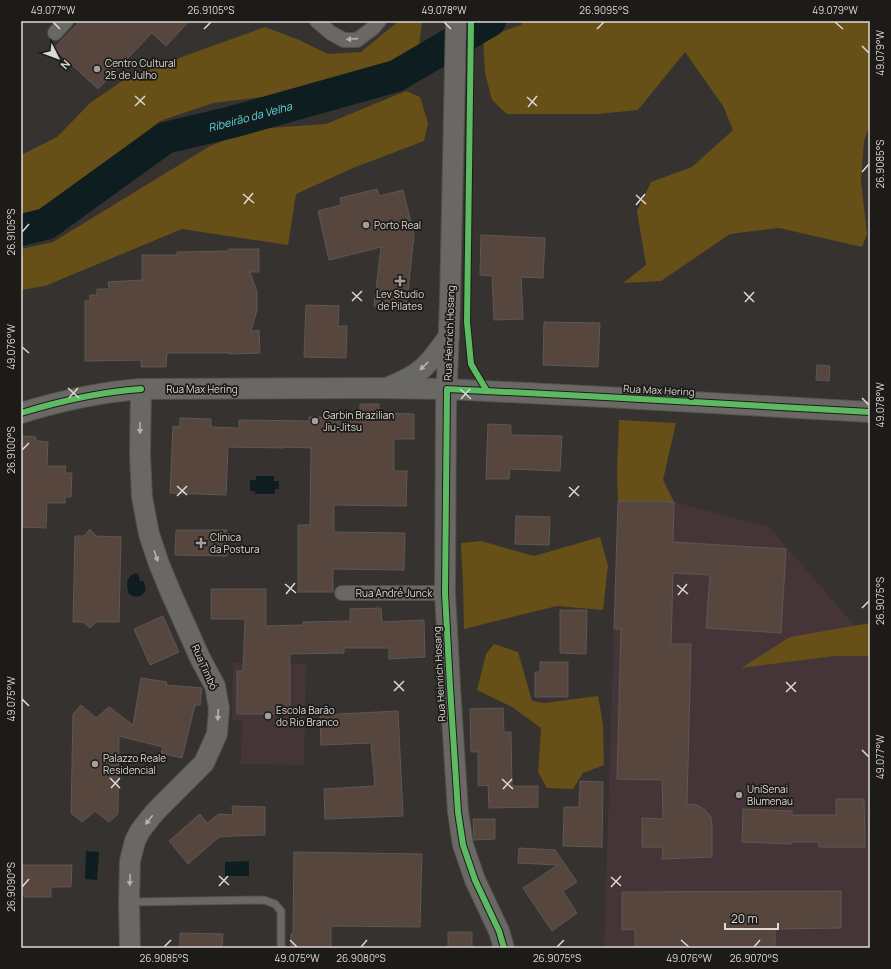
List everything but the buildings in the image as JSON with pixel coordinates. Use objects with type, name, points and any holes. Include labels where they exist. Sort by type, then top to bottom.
[{"type":"main road","name":"Rua Heinrich Hosang","points":[[456,21],[447,389],[445,593],[458,812],[463,845],[475,880],[500,931],[504,948]]},
{"type":"main road","name":"Rua Max Hering","points":[[386,388],[408,378],[422,369],[449,336]]},
{"type":"main road","name":"Rua Max Hering","points":[[21,413],[76,398],[141,389],[386,388],[447,389],[870,412]]},
{"type":"main road","name":"Rua Timbó","points":[[130,948],[130,861],[135,841],[140,831],[155,812],[204,763],[217,734],[219,708],[215,686],[200,658],[171,593],[149,534],[142,497],[140,454],[141,389]]},
{"type":"street","points":[[55,33],[66,21]]},
{"type":"street","points":[[319,23],[331,33],[344,40],[357,40],[373,28],[379,21]]},
{"type":"street","name":"Rua André Junck","points":[[342,593],[445,593]]},
{"type":"lane","points":[[129,902],[264,900],[275,904],[282,911],[281,948]]},
{"type":"shaded area","points":[[396,21],[422,21],[419,48],[362,74],[271,96],[213,103],[160,121],[107,164],[55,203],[21,217],[21,155],[57,137],[90,103],[125,79],[265,27],[299,40],[328,54],[361,52],[395,24]]},
{"type":"shaded area","points":[[524,21],[870,21],[870,124],[864,141],[861,181],[867,234],[862,247],[779,228],[730,234],[661,281],[623,283],[646,265],[637,211],[651,182],[692,167],[733,130],[723,106],[685,52],[638,110],[597,114],[507,114],[492,100],[485,73],[483,38],[521,25]]},
{"type":"shaded area","points":[[406,91],[420,97],[428,123],[424,141],[353,168],[296,194],[288,245],[182,229],[45,286],[21,290],[21,249],[53,242],[210,146],[255,129],[326,124]]},
{"type":"shaded area","points":[[619,420],[676,423],[663,480],[674,502],[618,501],[617,472]]},
{"type":"shaded area","points":[[256,476],[274,476],[274,481],[279,481],[279,489],[275,489],[275,494],[255,494],[255,491],[250,491],[250,480],[256,480]]},
{"type":"shaded area","name":"UniSenai Blumenau","points":[[618,501],[674,502],[769,527],[870,643],[870,948],[604,948]]},
{"type":"shaded area","points":[[600,537],[608,566],[603,610],[557,606],[464,629],[461,543],[481,541],[534,556]]},
{"type":"shaded area","points":[[136,573],[138,574],[140,581],[143,581],[145,585],[145,592],[137,597],[129,594],[127,587],[130,576]]},
{"type":"shaded area","points":[[870,623],[870,656],[834,656],[741,668],[790,637]]},
{"type":"shaded area","points":[[494,644],[518,652],[532,701],[544,703],[598,696],[603,724],[604,765],[583,773],[573,789],[547,788],[538,772],[541,728],[512,707],[477,690],[486,654]]},
{"type":"shaded area","name":"Escola Barão do Rio Branco","points":[[233,663],[306,664],[304,765],[241,764],[242,720],[232,720]]},
{"type":"shaded area","points":[[86,851],[99,852],[97,880],[85,879]]},
{"type":"shaded area","points":[[249,861],[249,876],[225,876],[225,862]]},
{"type":"waterway","name":"Ribeirão da Velha","points":[[21,230],[46,224],[165,138],[232,122],[396,76],[490,21]]},
{"type":"cycle path","points":[[471,21],[467,322],[471,364],[487,391]]},
{"type":"cycle path","points":[[21,413],[80,398],[110,392],[141,389]]},
{"type":"cycle path","points":[[504,948],[499,931],[475,880],[463,845],[458,812],[445,593],[447,389],[870,412]]},
{"type":"place","name":"Centro Cultural 25 de Julho","points":[[97,69]]},
{"type":"place","name":"Porto Real","points":[[366,225]]},
{"type":"place","name":"Lev Studio de Pilates","points":[[400,281]]},
{"type":"place","name":"Garbin Brazilian Jiu-Jitsu","points":[[315,421]]},
{"type":"place","name":"Clínica da Postura","points":[[201,543]]},
{"type":"place","name":"Escola Barão do Rio Branco","points":[[268,716]]},
{"type":"place","name":"Palazzo Reale Residencial","points":[[95,764]]},
{"type":"place","name":"UniSenai Blumenau","points":[[739,795]]}]
